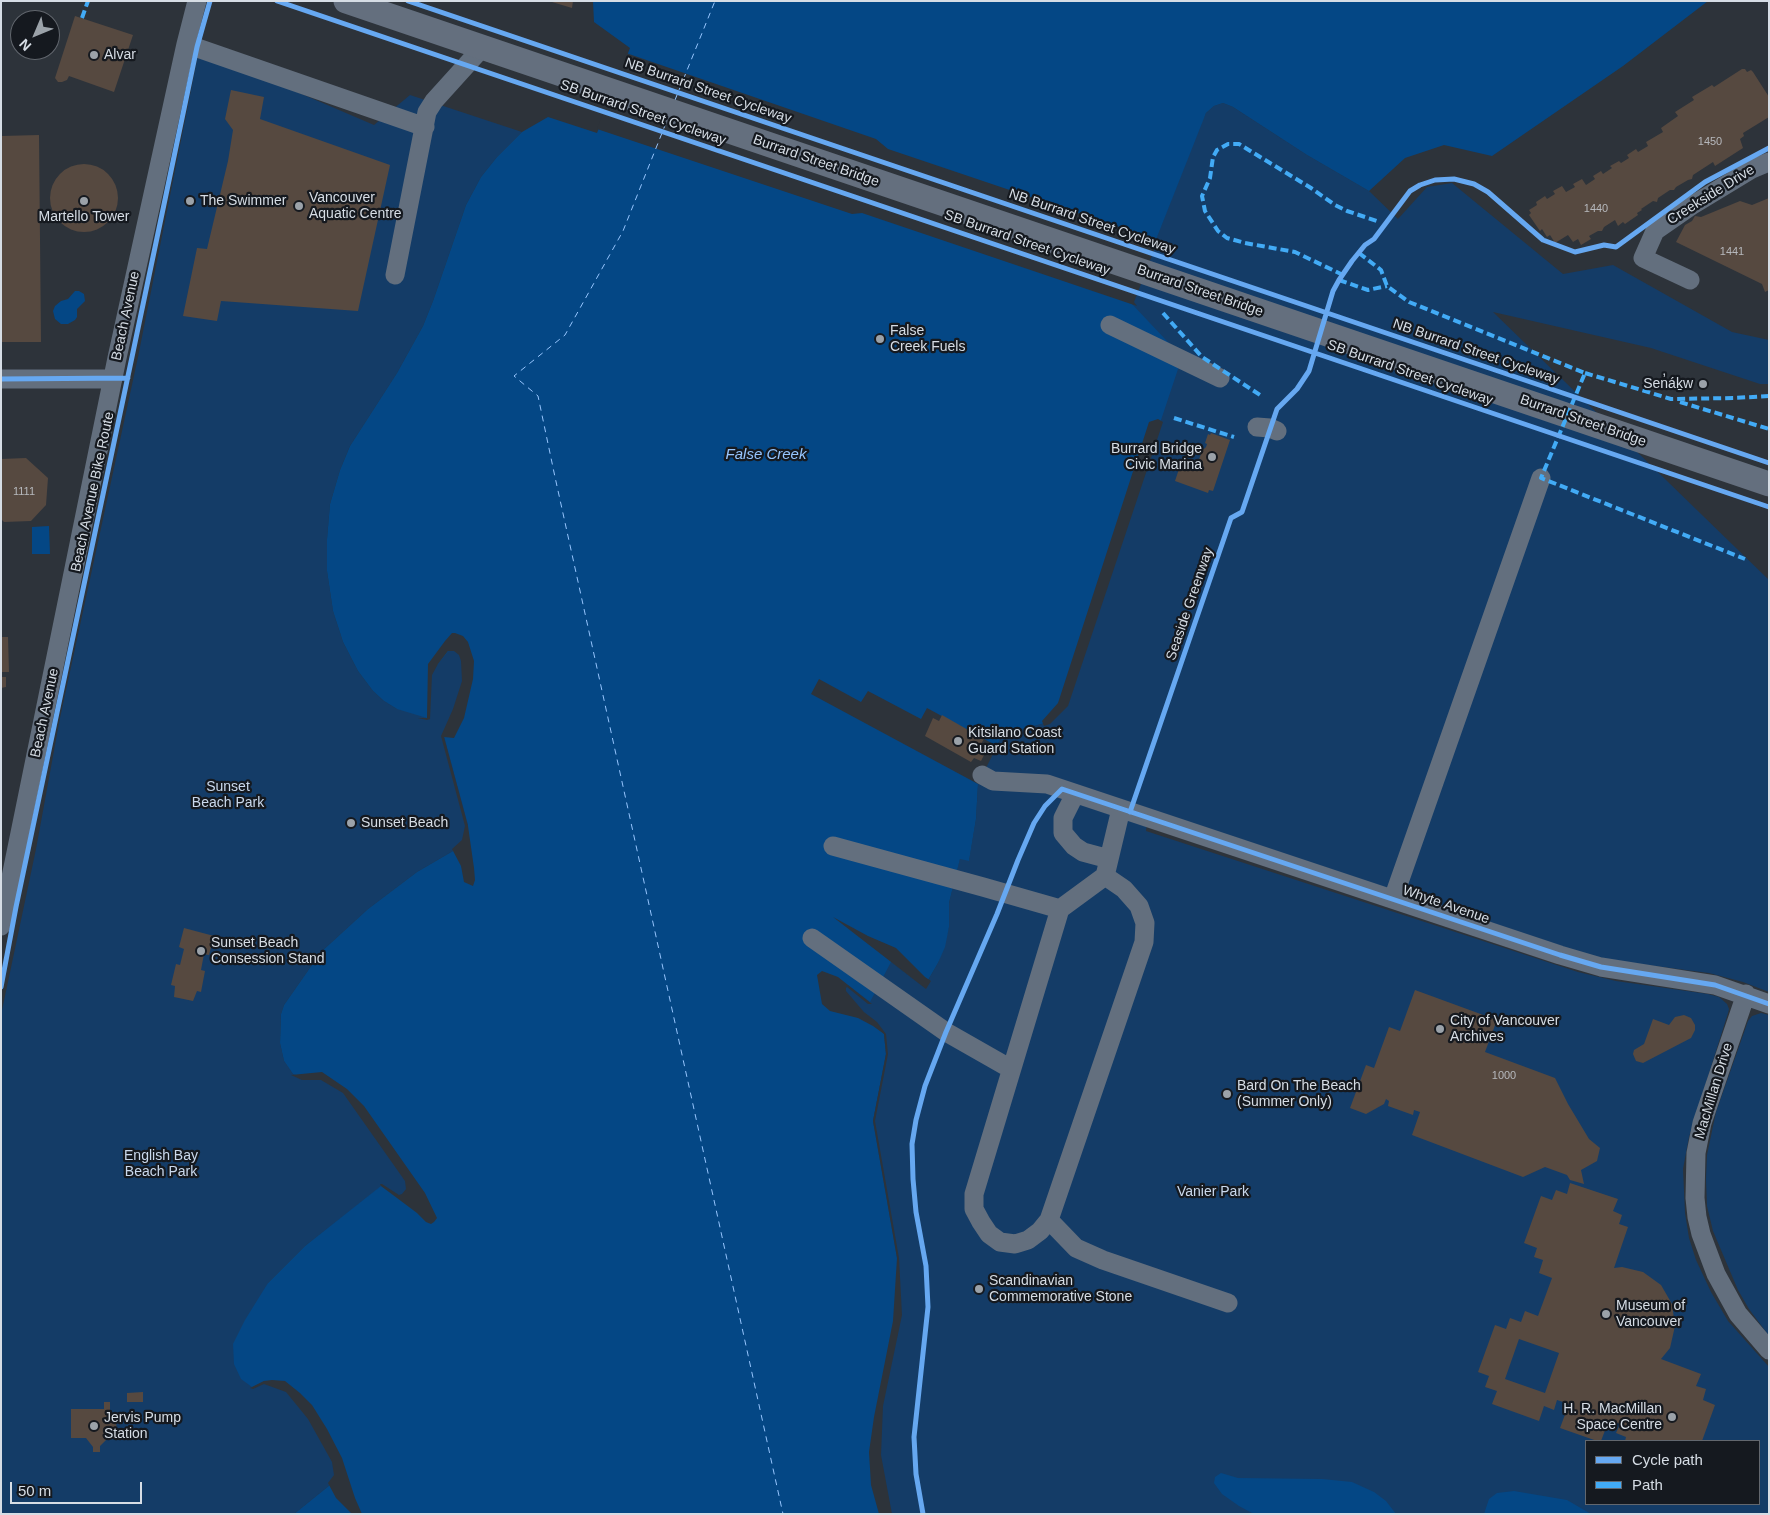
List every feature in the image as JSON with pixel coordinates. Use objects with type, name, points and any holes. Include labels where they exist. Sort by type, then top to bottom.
[{"type":"main road","name":"Burrard Street Bridge","points":[[346,1],[1769,484]]},
{"type":"street","name":"Beach Avenue","points":[[1,926],[113,378],[197,1]]},
{"type":"street","points":[[186,44],[425,127]]},
{"type":"street","points":[[396,275],[427,112],[434,101],[481,49],[585,86]]},
{"type":"street","name":"Creekside Drive","points":[[1690,280],[1643,258],[1655,230],[1752,169],[1769,162]]},
{"type":"street","points":[[1110,325],[1220,378]]},
{"type":"street","points":[[1,379],[113,378]]},
{"type":"street","points":[[1257,428],[1270,428],[1277,431]]},
{"type":"street","points":[[1393,899],[1541,478]]},
{"type":"street","name":"Whyte Avenue","points":[[982,776],[993,782],[1047,784],[1560,955],[1592,964],[1715,985],[1746,994],[1769,1004]]},
{"type":"street","points":[[1075,794],[1063,818],[1063,833],[1074,846],[1107,868],[1139,906],[1145,923],[1144,942],[1049,1220],[1040,1231],[1028,1240],[1015,1244],[1000,1242],[989,1234],[974,1209],[974,1194],[1060,909],[1107,868],[1121,809]]},
{"type":"street","points":[[833,846],[983,886],[1060,909]]},
{"type":"street","points":[[812,938],[946,1032],[1012,1069]]},
{"type":"street","name":"MacMillan Drive","points":[[1746,994],[1702,1123],[1696,1152],[1695,1198],[1701,1234],[1716,1274],[1738,1314],[1769,1350]]},
{"type":"street","points":[[1049,1220],[1076,1248],[1103,1260],[1228,1304]]},
{"type":"green space","name":"Sunset Beach Park","points":[[199,50],[374,125],[410,95],[522,132],[497,157],[481,177],[466,205],[423,326],[397,373],[350,446],[340,470],[330,504],[327,539],[327,571],[333,611],[343,642],[358,671],[373,691],[384,701],[397,709],[430,674],[447,649],[455,648],[464,660],[468,826],[464,841],[453,851],[417,872],[368,909],[321,952],[284,1005],[281,1014],[280,1043],[284,1061],[293,1074],[321,1078],[345,1091],[408,1180],[408,1190],[398,1197],[381,1187],[305,1246],[268,1283],[264,1381],[287,1390],[310,1417],[335,1461],[336,1475],[330,1485],[294,1514],[1,1514],[1,1015],[36,849],[60,718],[138,357]]},
{"type":"green space","name":"Vanier Park","points":[[1223,103],[1233,107],[1307,155],[1369,191],[1398,219],[1427,187],[1452,183],[1563,274],[1613,265],[1732,332],[1769,340],[1769,384],[1760,384],[1651,348],[1493,312],[1769,580],[1769,992],[1743,982],[1709,973],[1616,961],[1583,954],[1149,809],[1146,831],[1578,972],[1616,981],[1708,994],[1719,997],[1727,1004],[1728,1013],[1689,1137],[1683,1169],[1685,1213],[1689,1238],[1696,1260],[1711,1292],[1728,1321],[1769,1367],[1769,1514],[889,1514],[878,1455],[873,1121],[886,1054],[884,1034],[849,997],[843,987],[891,962],[924,987],[938,963],[949,927],[949,903],[960,858],[969,860],[976,819],[978,784],[1003,734],[1049,722],[1131,303],[1206,113],[1214,106]]},
{"type":"green space","points":[[1761,1013],[1769,1015],[1769,1336],[1738,1290],[1713,1231],[1707,1206],[1706,1179],[1707,1155],[1716,1112],[1748,1021],[1752,1016]]},
{"type":"water","name":"False Creek","points":[[593,1],[1708,1],[1623,66],[1492,156],[1444,145],[1405,158],[1369,191],[1307,155],[1233,107],[1223,103],[1214,106],[1206,113],[1131,303],[1182,357],[1066,705],[1049,722],[1003,734],[978,784],[976,819],[969,861],[960,859],[949,903],[949,927],[945,947],[924,987],[891,962],[870,1002],[848,985],[843,989],[884,1034],[886,1054],[873,1121],[897,1258],[899,1315],[881,1406],[878,1455],[889,1514],[294,1514],[330,1485],[336,1475],[335,1461],[310,1417],[287,1390],[264,1381],[252,1387],[241,1379],[234,1364],[233,1344],[245,1320],[268,1283],[305,1246],[381,1186],[398,1197],[408,1190],[408,1180],[345,1091],[321,1078],[303,1078],[293,1074],[284,1061],[280,1043],[281,1014],[284,1005],[321,952],[368,909],[417,872],[453,851],[464,841],[468,825],[444,736],[464,681],[461,654],[451,648],[430,674],[427,718],[397,709],[373,691],[358,671],[343,642],[333,611],[327,571],[330,504],[340,470],[350,446],[397,373],[423,326],[466,205],[481,177],[497,157],[522,132],[548,117],[597,133],[630,48],[594,22]]},
{"type":"water","points":[[75,291],[84,294],[85,301],[77,309],[75,320],[68,324],[61,324],[55,319],[53,311],[55,306],[61,301],[68,299]]},
{"type":"water","points":[[49,526],[50,554],[32,554],[32,527]]},
{"type":"water","points":[[1221,1473],[1238,1478],[1322,1479],[1352,1482],[1374,1492],[1386,1501],[1396,1514],[1254,1514],[1222,1494],[1214,1483],[1215,1477]]},
{"type":"water","points":[[1514,1491],[1567,1500],[1591,1514],[1484,1514],[1489,1499],[1497,1493]]},
{"type":"pier","points":[[626,53],[876,139],[888,149],[1158,240],[1134,302],[1137,306],[862,213],[852,214],[597,129]]},
{"type":"pier","points":[[1158,419],[1163,422],[1068,706],[1050,724],[1044,726],[1042,721],[1058,703],[1149,422]]},
{"type":"pier","points":[[452,633],[463,636],[468,642],[474,661],[473,679],[464,718],[454,738],[444,737],[468,826],[475,880],[473,886],[464,882],[461,866],[452,849],[462,840],[465,826],[441,736],[453,709],[462,681],[461,661],[459,655],[454,651],[448,651],[432,675],[430,719],[418,718],[427,718],[428,664]]},
{"type":"pier","points":[[819,679],[861,702],[868,691],[921,719],[927,708],[997,746],[978,784],[811,694]]},
{"type":"pier","points":[[833,917],[868,936],[896,948],[931,981],[926,989]]},
{"type":"pier","points":[[822,971],[838,977],[872,1004],[868,1004],[846,988],[846,991],[864,1012],[877,1022],[886,1034],[888,1054],[875,1121],[899,1258],[902,1315],[883,1406],[881,1455],[892,1514],[879,1514],[871,1485],[869,1452],[893,1321],[897,1258],[873,1121],[886,1054],[884,1034],[858,1018],[830,1011],[822,1004],[817,975]]},
{"type":"pier","points":[[322,1072],[347,1089],[364,1106],[425,1193],[437,1218],[434,1222],[431,1224],[426,1222],[381,1186],[380,1184],[382,1184],[399,1195],[406,1189],[405,1181],[343,1093],[321,1080],[302,1080],[291,1075]]},
{"type":"pier","points":[[264,1381],[285,1381],[312,1405],[342,1458],[362,1514],[352,1514],[336,1498],[328,1483],[334,1475],[332,1462],[308,1419],[286,1392],[264,1384],[253,1389],[250,1388]]},
{"type":"building","points":[[552,1],[573,1],[572,8],[552,2]]},
{"type":"building","name":"Alvar","points":[[75,16],[133,35],[114,92],[69,76],[67,80],[62,82],[58,82],[55,78]]},
{"type":"building","points":[[1742,69],[1745,69],[1747,72],[1751,70],[1753,72],[1769,97],[1769,117],[1743,133],[1744,136],[1740,139],[1743,148],[1715,166],[1713,162],[1693,175],[1692,179],[1658,198],[1657,202],[1653,201],[1641,209],[1637,213],[1638,215],[1625,224],[1623,222],[1618,226],[1615,220],[1604,227],[1602,231],[1589,236],[1591,239],[1581,245],[1578,239],[1573,242],[1568,235],[1555,243],[1550,235],[1547,237],[1542,229],[1540,231],[1529,215],[1531,213],[1529,210],[1537,205],[1536,202],[1545,196],[1547,199],[1555,194],[1553,191],[1562,186],[1566,192],[1575,187],[1573,184],[1582,179],[1586,185],[1595,179],[1593,176],[1601,171],[1603,174],[1612,168],[1610,166],[1619,161],[1621,163],[1629,158],[1627,155],[1636,149],[1638,152],[1648,146],[1646,142],[1663,132],[1661,128],[1678,116],[1675,112],[1694,100],[1692,97],[1712,85],[1714,87]]},
{"type":"building","name":"Vancouver Aquatic Centre","points":[[231,90],[264,97],[260,119],[390,165],[358,311],[221,301],[217,321],[183,316],[197,248],[207,249],[228,161],[233,130],[225,119]]},
{"type":"building","points":[[39,135],[41,342],[1,342],[1,136]]},
{"type":"building","name":"Martello Tower","points":[[84,164],[97,166],[108,174],[116,185],[118,198],[116,211],[108,222],[97,230],[84,232],[71,230],[60,222],[52,211],[50,198],[52,185],[60,174],[71,166]]},
{"type":"building","points":[[1769,198],[1769,290],[1765,292],[1762,284],[1676,242],[1685,225],[1692,221],[1695,216],[1701,217],[1740,201],[1752,205]]},
{"type":"building","name":"Burrard Bridge Civic Marina","points":[[1211,433],[1230,440],[1213,491],[1209,490],[1208,493],[1175,481],[1180,466],[1195,471],[1203,448],[1206,447],[1207,444],[1205,443],[1208,434],[1210,435]]},
{"type":"building","points":[[26,458],[48,478],[46,505],[31,521],[4,522],[1,519],[1,459]]},
{"type":"building","points":[[1,637],[8,637],[9,672],[1,672]]},
{"type":"building","points":[[1,677],[6,677],[6,687],[1,688]]},
{"type":"building","name":"Kitsilano Coast Guard Station","points":[[942,715],[984,739],[981,744],[988,747],[981,761],[974,758],[971,762],[925,736],[933,718],[939,721]]},
{"type":"building","points":[[184,928],[214,936],[209,955],[204,954],[201,970],[205,971],[201,992],[197,991],[193,1001],[174,997],[175,986],[171,985],[176,964],[180,965],[184,949],[179,947]]},
{"type":"building","points":[[1415,990],[1497,1020],[1485,1052],[1555,1078],[1589,1139],[1600,1148],[1597,1161],[1581,1170],[1584,1184],[1570,1180],[1567,1175],[1545,1167],[1523,1177],[1412,1135],[1420,1112],[1414,1110],[1413,1115],[1388,1106],[1389,1101],[1386,1099],[1384,1104],[1366,1114],[1350,1108],[1366,1065],[1374,1068],[1389,1027],[1400,1031]]},
{"type":"building","points":[[1684,1015],[1691,1018],[1695,1025],[1691,1038],[1643,1063],[1636,1061],[1633,1054],[1634,1050],[1644,1044],[1653,1019],[1669,1025],[1675,1017]]},
{"type":"building","name":"Museum of Vancouver","points":[[1570,1183],[1618,1199],[1613,1211],[1622,1215],[1619,1224],[1628,1227],[1614,1268],[1622,1267],[1643,1272],[1661,1285],[1672,1304],[1675,1326],[1670,1348],[1661,1359],[1701,1374],[1696,1386],[1706,1389],[1703,1400],[1715,1405],[1702,1440],[1625,1440],[1626,1437],[1616,1433],[1620,1424],[1609,1420],[1601,1440],[1594,1440],[1560,1428],[1569,1404],[1557,1400],[1554,1410],[1544,1406],[1539,1421],[1492,1404],[1497,1391],[1485,1387],[1489,1376],[1478,1372],[1495,1325],[1506,1329],[1510,1318],[1521,1322],[1525,1311],[1538,1316],[1552,1278],[1539,1273],[1543,1260],[1534,1257],[1537,1248],[1524,1243],[1541,1196],[1552,1200],[1556,1190],[1567,1194]],"holes":[[[1519,1339],[1559,1353],[1545,1393],[1505,1379]]]},
{"type":"building","points":[[143,1392],[143,1402],[127,1402],[127,1393]]},
{"type":"building","name":"Jervis Pump Station","points":[[104,1402],[110,1402],[110,1422],[116,1422],[117,1431],[111,1431],[110,1439],[107,1439],[100,1446],[100,1452],[93,1452],[93,1447],[86,1438],[71,1438],[71,1409],[104,1409]]},
{"type":"ferry route","points":[[675,100],[715,1]]},
{"type":"ferry route","points":[[666,123],[623,231],[565,335],[514,376],[538,396],[783,1514]]},
{"type":"marked path","points":[[82,18],[88,1]]},
{"type":"marked path","points":[[1343,275],[1295,252],[1245,243],[1227,238],[1218,231],[1205,211],[1202,196],[1210,178],[1213,157],[1217,150],[1228,144],[1239,144],[1335,205],[1377,221]]},
{"type":"marked path","points":[[1359,253],[1381,270],[1387,286],[1409,302],[1585,373],[1541,478],[1745,559]]},
{"type":"marked path","points":[[1339,280],[1368,290],[1387,286]]},
{"type":"marked path","points":[[1163,313],[1202,357],[1260,395]]},
{"type":"marked path","points":[[1585,373],[1671,399],[1769,396]]},
{"type":"marked path","points":[[1680,402],[1769,429]]},
{"type":"marked path","points":[[1174,418],[1234,437]]},
{"type":"cycle path","name":"Beach Avenue Bike Route","points":[[1,987],[16,907],[197,47],[210,1]]},
{"type":"cycle path","name":"SB Burrard Street Cycleway","points":[[277,1],[1769,507]]},
{"type":"cycle path","name":"NB Burrard Street Cycleway","points":[[408,1],[1769,463]]},
{"type":"cycle path","name":"Seaside Greenway","points":[[1130,812],[1231,518],[1242,512],[1277,409],[1297,389],[1309,371],[1333,291],[1339,280],[1365,245],[1374,239],[1410,191],[1435,180],[1454,179],[1474,184],[1488,192],[1543,240],[1575,252],[1604,245],[1616,247],[1705,182],[1769,148]]},
{"type":"cycle path","points":[[1,379],[128,378]]},
{"type":"cycle path","points":[[923,1514],[916,1474],[914,1437],[928,1307],[926,1266],[916,1212],[913,1179],[912,1144],[916,1120],[925,1086],[946,1032],[1034,823],[1045,806],[1062,789],[1560,955],[1601,967],[1715,985],[1769,1004]]},
{"type":"place","name":"Alvar","points":[[94,55]]},
{"type":"place","name":"Martello Tower","points":[[84,201]]},
{"type":"place","name":"The Swimmer","points":[[190,201]]},
{"type":"place","name":"Vancouver Aquatic Centre","points":[[299,206]]},
{"type":"place","name":"False Creek Fuels","points":[[880,339]]},
{"type":"place","name":"Sen̓áḵw","points":[[1703,384]]},
{"type":"place","name":"Burrard Bridge Civic Marina","points":[[1212,457]]},
{"type":"place","name":"Kitsilano Coast Guard Station","points":[[958,741]]},
{"type":"place","name":"Sunset Beach","points":[[351,823]]},
{"type":"place","name":"Sunset Beach Consession Stand","points":[[201,951]]},
{"type":"place","name":"City of Vancouver Archives","points":[[1440,1029]]},
{"type":"place","name":"Bard On The Beach (Summer Only)","points":[[1227,1094]]},
{"type":"place","name":"Scandinavian Commemorative Stone","points":[[979,1289]]},
{"type":"place","name":"Museum of Vancouver","points":[[1606,1314]]},
{"type":"place","name":"H. R. MacMillan Space Centre","points":[[1672,1417]]},
{"type":"place","name":"Jervis Pump Station","points":[[94,1426]]},
{"type":"park label","name":"English Bay Beach Park","points":[[161,1164]]}]
